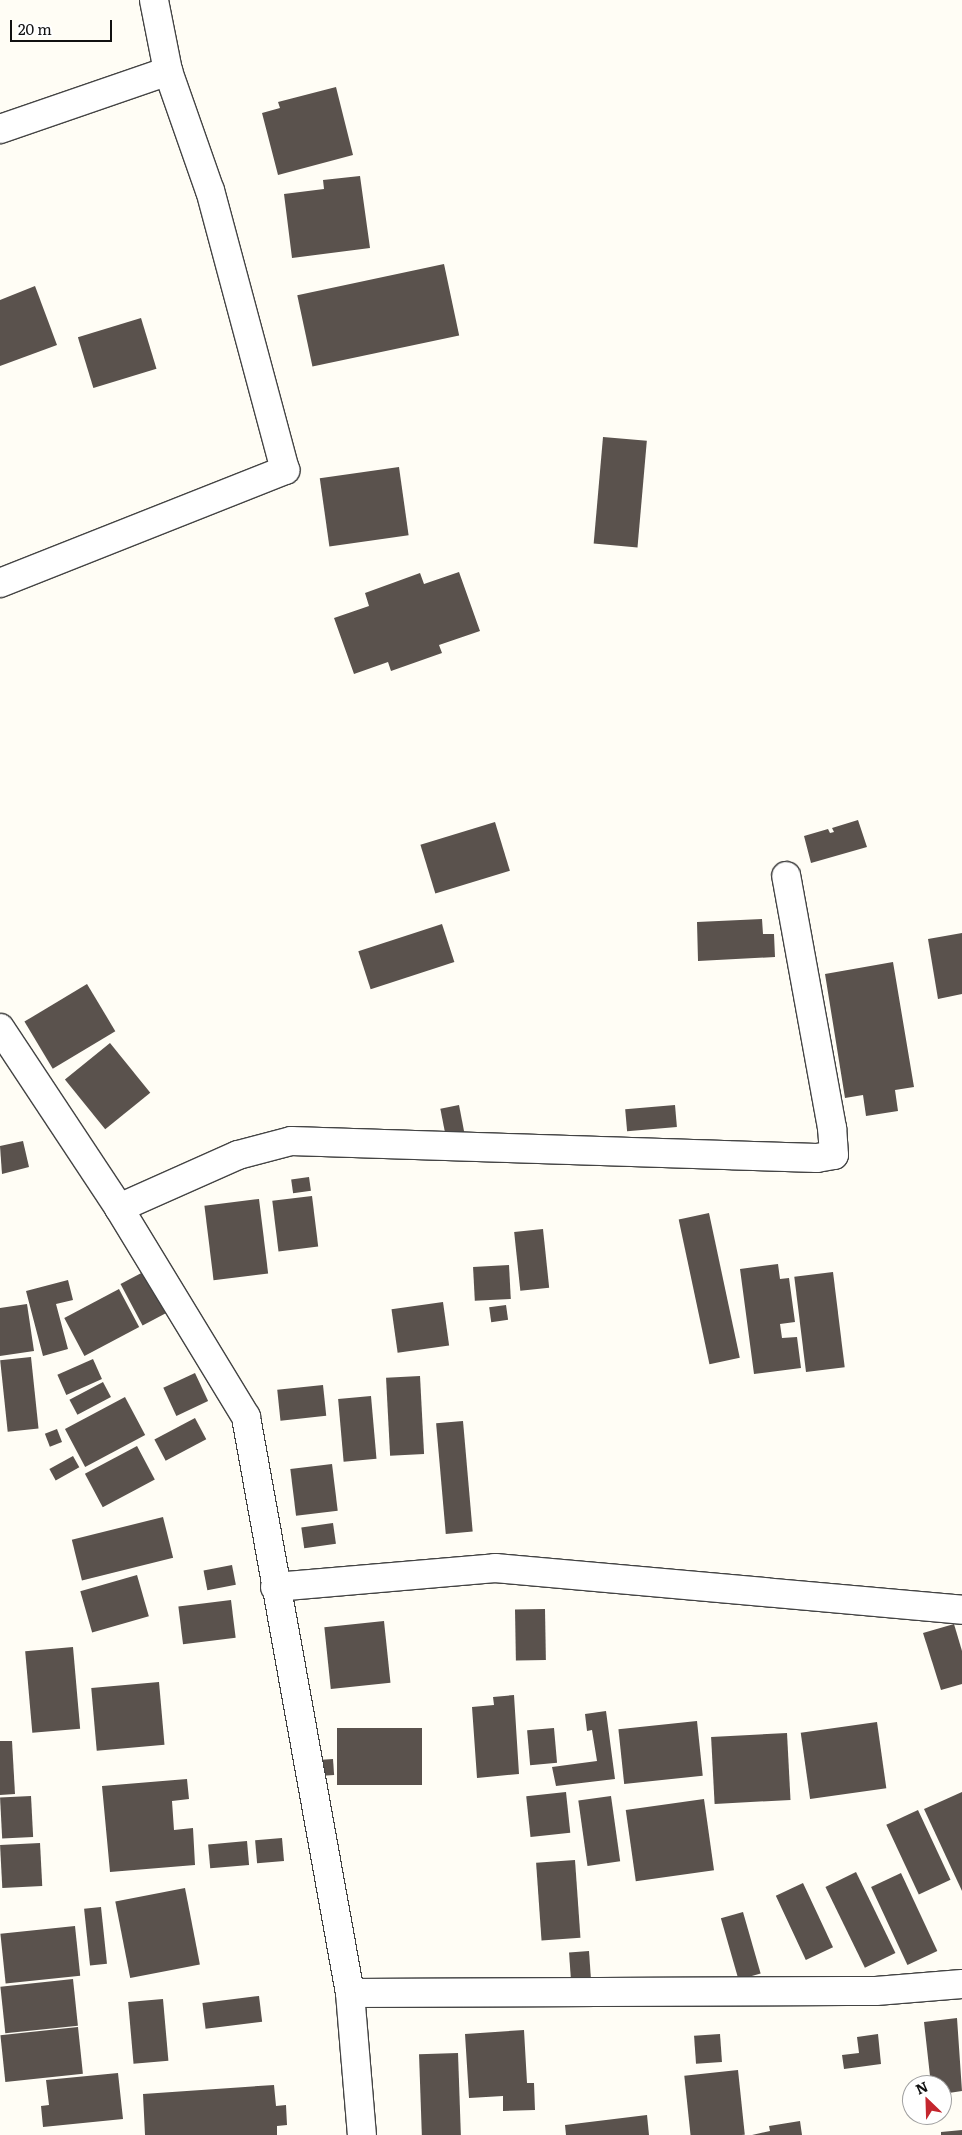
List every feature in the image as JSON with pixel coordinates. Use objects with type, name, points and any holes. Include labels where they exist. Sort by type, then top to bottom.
[{"type":"street","points":[[0,583],[285,470],[210,191],[168,71],[154,0]]},
{"type":"street","points":[[0,129],[168,71]]},
{"type":"street","points":[[119,1208],[238,1155],[291,1141],[807,1158],[834,1155],[786,876]]},
{"type":"street","points":[[0,1028],[119,1208],[246,1417],[350,1992],[362,2135]]},
{"type":"street","points":[[276,1587],[495,1568],[962,1610]]},
{"type":"street","points":[[350,1992],[876,1991],[962,1984]]},
{"type":"building","points":[[336,87],[353,155],[278,175],[262,113],[280,108],[278,102]]},
{"type":"building","points":[[360,176],[370,248],[292,258],[284,194],[324,189],[323,180]]},
{"type":"building","points":[[444,264],[459,335],[312,367],[297,295]]},
{"type":"building","points":[[35,286],[57,345],[0,366],[0,300]]},
{"type":"building","points":[[141,318],[156,369],[93,388],[78,337]]},
{"type":"building","points":[[603,437],[647,441],[638,547],[594,544]]},
{"type":"building","points":[[399,467],[409,535],[329,546],[320,478]]},
{"type":"building","points":[[459,572],[480,631],[439,645],[442,653],[391,671],[388,662],[354,674],[334,618],[369,606],[365,593],[420,573],[424,584]]},
{"type":"building","points":[[858,820],[867,847],[811,863],[804,836],[828,829],[830,833],[834,832],[832,828]]},
{"type":"building","points":[[495,822],[510,871],[435,894],[420,845]]},
{"type":"building","points":[[762,919],[763,934],[774,934],[775,957],[698,961],[697,922]]},
{"type":"building","points":[[442,924],[454,962],[371,989],[358,951]]},
{"type":"building","points":[[962,933],[962,994],[938,999],[928,939]]},
{"type":"building","points":[[893,962],[914,1087],[895,1090],[898,1111],[866,1116],[863,1095],[845,1098],[825,974]]},
{"type":"building","points":[[87,984],[115,1031],[53,1069],[24,1022]]},
{"type":"building","points":[[110,1043],[150,1093],[105,1129],[65,1080]]},
{"type":"building","points":[[459,1105],[465,1135],[446,1139],[440,1109]]},
{"type":"building","points":[[675,1105],[677,1127],[627,1131],[625,1109]]},
{"type":"building","points":[[23,1141],[29,1167],[2,1174],[0,1146]]},
{"type":"building","points":[[309,1177],[311,1191],[293,1193],[291,1180]]},
{"type":"building","points":[[312,1196],[318,1247],[279,1251],[272,1201]]},
{"type":"building","points":[[259,1199],[268,1273],[214,1280],[204,1206]]},
{"type":"building","points":[[709,1213],[740,1358],[709,1364],[679,1219]]},
{"type":"building","points":[[543,1229],[549,1288],[520,1291],[514,1232]]},
{"type":"building","points":[[778,1264],[780,1279],[789,1278],[795,1322],[780,1324],[782,1338],[797,1337],[801,1368],[754,1374],[740,1269]]},
{"type":"building","points":[[509,1265],[511,1299],[475,1301],[473,1267]]},
{"type":"building","points":[[147,1270],[169,1311],[143,1326],[121,1284]]},
{"type":"building","points":[[833,1272],[845,1367],[806,1372],[794,1277]]},
{"type":"building","points":[[68,1280],[73,1300],[56,1304],[68,1349],[43,1356],[26,1291]]},
{"type":"building","points":[[119,1289],[139,1327],[84,1356],[64,1318]]},
{"type":"building","points":[[443,1302],[449,1346],[398,1353],[392,1309]]},
{"type":"building","points":[[27,1304],[34,1351],[0,1356],[0,1308]]},
{"type":"building","points":[[506,1305],[508,1320],[491,1322],[489,1307]]},
{"type":"building","points":[[31,1357],[39,1429],[8,1432],[0,1360]]},
{"type":"building","points":[[93,1359],[102,1379],[66,1395],[57,1375]]},
{"type":"building","points":[[195,1373],[208,1401],[176,1416],[163,1388]]},
{"type":"building","points":[[420,1376],[424,1454],[390,1456],[386,1378]]},
{"type":"building","points":[[103,1382],[111,1397],[77,1415],[69,1400]]},
{"type":"building","points":[[323,1385],[326,1416],[280,1421],[277,1390]]},
{"type":"building","points":[[371,1396],[376,1459],[344,1462],[338,1399]]},
{"type":"building","points":[[125,1397],[145,1435],[85,1467],[65,1429]]},
{"type":"building","points":[[195,1418],[206,1439],[166,1461],[154,1440]]},
{"type":"building","points":[[463,1421],[473,1532],[446,1534],[436,1423]]},
{"type":"building","points":[[57,1429],[62,1442],[50,1447],[45,1434]]},
{"type":"building","points":[[137,1446],[155,1480],[103,1507],[85,1474]]},
{"type":"building","points":[[73,1456],[79,1467],[56,1480],[49,1469]]},
{"type":"building","points":[[332,1464],[338,1511],[296,1516],[290,1469]]},
{"type":"building","points":[[163,1517],[173,1558],[82,1580],[72,1540]]},
{"type":"building","points":[[333,1523],[336,1544],[304,1548],[301,1527]]},
{"type":"building","points":[[232,1565],[236,1585],[207,1590],[204,1571]]},
{"type":"building","points":[[137,1575],[149,1616],[92,1633],[80,1591]]},
{"type":"building","points":[[231,1600],[236,1638],[183,1644],[178,1606]]},
{"type":"building","points":[[545,1609],[546,1660],[516,1661],[515,1610]]},
{"type":"building","points":[[384,1621],[390,1683],[331,1689],[324,1627]]},
{"type":"building","points":[[954,1624],[962,1651],[962,1684],[941,1690],[923,1633]]},
{"type":"building","points":[[73,1647],[80,1729],[32,1733],[25,1651]]},
{"type":"building","points":[[159,1682],[164,1745],[97,1751],[91,1688]]},
{"type":"building","points":[[514,1695],[519,1774],[477,1778],[472,1707],[494,1705],[493,1697]]},
{"type":"building","points":[[606,1711],[615,1779],[556,1786],[552,1767],[597,1761],[592,1730],[587,1731],[585,1714]]},
{"type":"building","points":[[697,1721],[703,1776],[624,1784],[618,1729]]},
{"type":"building","points":[[877,1722],[886,1788],[810,1799],[801,1733]]},
{"type":"building","points":[[337,1728],[422,1728],[422,1785],[337,1785]]},
{"type":"building","points":[[554,1728],[557,1763],[530,1765],[527,1730]]},
{"type":"building","points":[[787,1733],[791,1800],[715,1804],[711,1737]]},
{"type":"building","points":[[0,1741],[12,1741],[15,1794],[0,1795]]},
{"type":"building","points":[[333,1759],[334,1775],[319,1776],[318,1760]]},
{"type":"building","points":[[187,1779],[189,1799],[172,1801],[174,1830],[193,1828],[195,1865],[110,1872],[102,1786]]},
{"type":"building","points":[[566,1792],[570,1833],[531,1837],[526,1796]]},
{"type":"building","points":[[962,1792],[962,1891],[924,1809]]},
{"type":"building","points":[[31,1796],[33,1837],[2,1839],[0,1798]]},
{"type":"building","points":[[611,1796],[620,1861],[588,1866],[578,1801]]},
{"type":"building","points":[[704,1799],[714,1870],[636,1881],[626,1810]]},
{"type":"building","points":[[918,1810],[951,1880],[919,1895],[886,1825]]},
{"type":"building","points":[[282,1838],[284,1861],[257,1863],[255,1840]]},
{"type":"building","points":[[247,1841],[249,1865],[210,1868],[208,1844]]},
{"type":"building","points":[[40,1843],[42,1886],[2,1888],[0,1845]]},
{"type":"building","points":[[575,1860],[580,1938],[542,1941],[536,1863]]},
{"type":"building","points":[[856,1872],[895,1953],[865,1968],[825,1887]]},
{"type":"building","points":[[901,1873],[937,1951],[907,1965],[871,1887]]},
{"type":"building","points":[[803,1883],[833,1947],[806,1960],[776,1896]]},
{"type":"building","points":[[185,1888],[200,1965],[130,1978],[115,1902]]},
{"type":"building","points":[[101,1907],[107,1964],[90,1965],[84,1909]]},
{"type":"building","points":[[743,1912],[761,1974],[739,1980],[721,1918]]},
{"type":"building","points":[[75,1926],[80,1976],[6,1984],[0,1934]]},
{"type":"building","points":[[589,1951],[591,1980],[571,1981],[569,1952]]},
{"type":"building","points":[[73,1979],[78,2026],[5,2033],[0,1987]]},
{"type":"building","points":[[259,1996],[262,2022],[206,2029],[202,2003]]},
{"type":"building","points":[[163,1999],[168,2061],[134,2064],[128,2002]]},
{"type":"building","points":[[957,2018],[962,2091],[952,2092],[952,2075],[930,2075],[924,2022]]},
{"type":"building","points":[[78,2027],[83,2074],[5,2082],[0,2035]]},
{"type":"building","points":[[524,2030],[527,2083],[534,2083],[535,2110],[503,2111],[503,2096],[469,2098],[465,2034]]},
{"type":"building","points":[[720,2034],[722,2062],[696,2064],[694,2036]]},
{"type":"building","points":[[878,2034],[881,2064],[844,2069],[842,2055],[859,2053],[857,2037]]},
{"type":"building","points":[[458,2053],[461,2135],[422,2135],[419,2054]]},
{"type":"building","points":[[738,2070],[745,2135],[691,2135],[684,2076]]},
{"type":"building","points":[[118,2073],[123,2119],[43,2127],[41,2106],[49,2105],[46,2080]]},
{"type":"building","points":[[274,2085],[276,2106],[286,2105],[287,2125],[277,2126],[277,2135],[145,2135],[143,2094]]},
{"type":"building","points":[[647,2115],[649,2135],[566,2135],[565,2125]]},
{"type":"building","points":[[800,2121],[802,2135],[752,2135],[770,2131],[769,2126]]},
{"type":"building","points":[[962,2130],[962,2135],[941,2135],[941,2132]]}]
